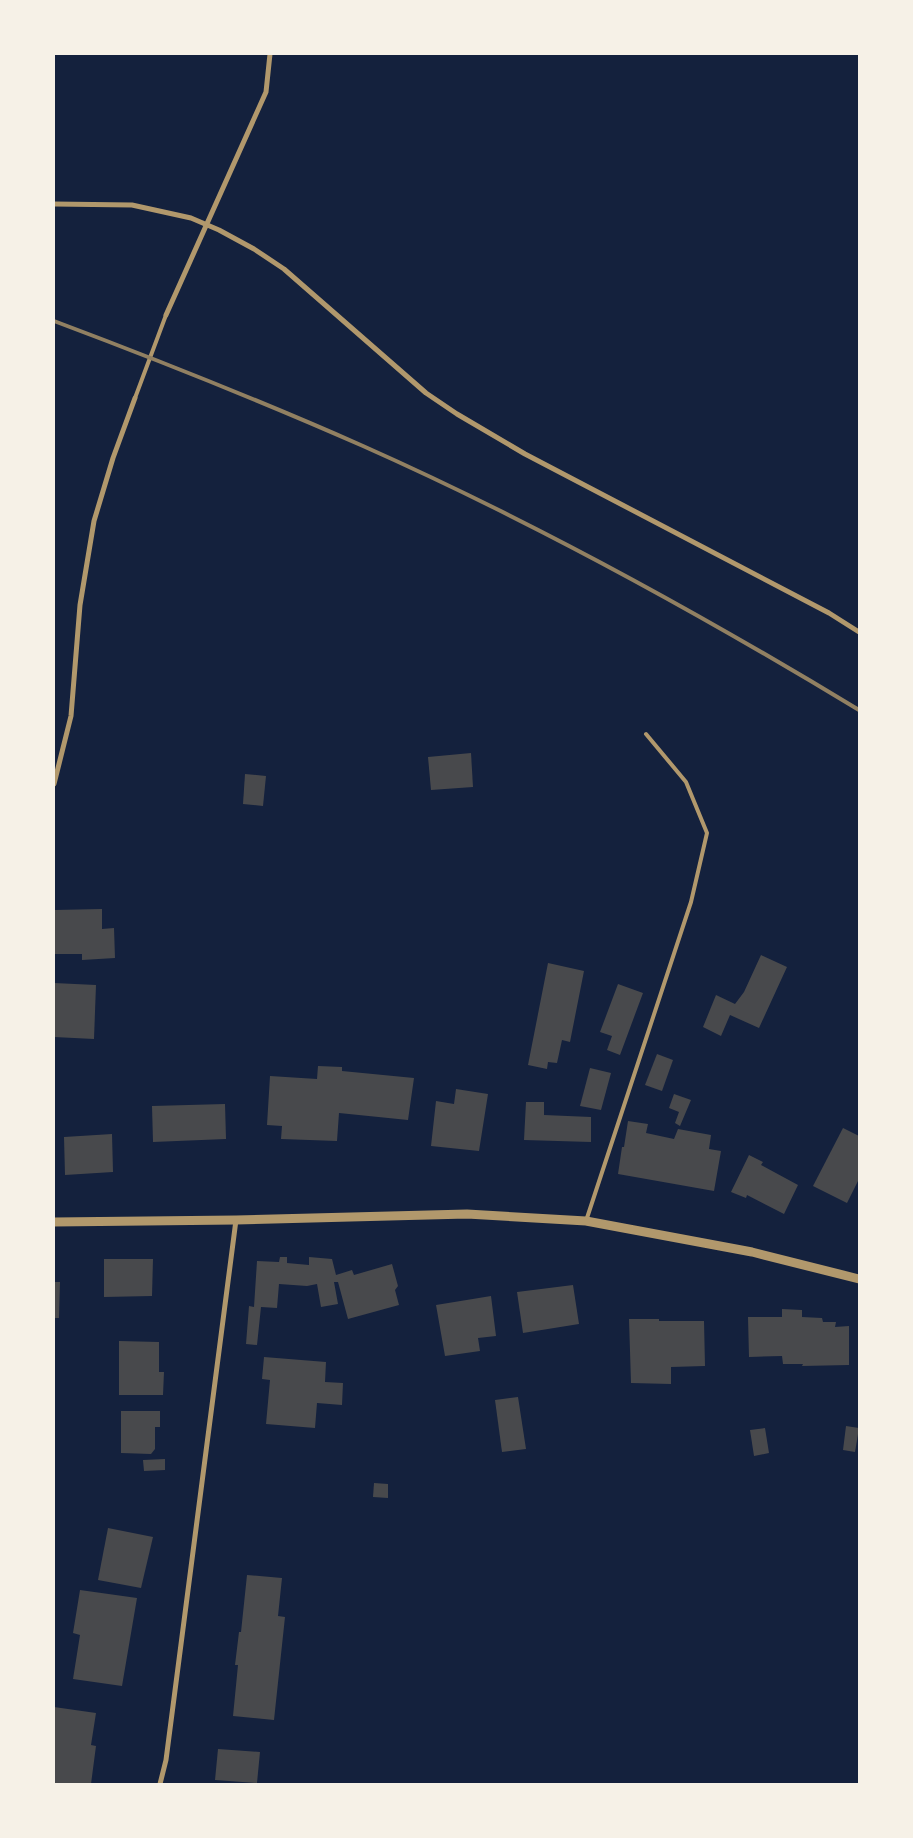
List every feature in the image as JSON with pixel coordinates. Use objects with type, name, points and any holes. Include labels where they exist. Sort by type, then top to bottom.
[{"type":"street","points":[[166,315],[266,92],[270,54]]},
{"type":"street","points":[[54,204],[132,205],[206,223],[254,249],[284,269],[426,393],[457,414],[525,454],[820,609],[859,632]]},
{"type":"street","points":[[54,784],[72,716],[80,605],[94,520],[134,398]]},
{"type":"street","points":[[54,1222],[236,1220],[467,1214],[586,1221],[752,1252],[859,1278]]},
{"type":"street","points":[[160,1784],[166,1760],[236,1220]]},
{"type":"lane","points":[[134,398],[166,315]]},
{"type":"lane","points":[[586,1221],[691,902],[707,832],[686,782],[646,734]]},
{"type":"building","points":[[471,753],[473,787],[431,790],[428,757]]},
{"type":"building","points":[[245,774],[266,776],[263,806],[243,804]]},
{"type":"building","points":[[102,909],[102,929],[114,928],[115,958],[82,960],[82,954],[54,954],[54,910]]},
{"type":"building","points":[[761,955],[787,967],[759,1028],[730,1015],[721,1036],[703,1027],[716,995],[735,1004],[744,992]]},
{"type":"building","points":[[548,963],[584,971],[570,1042],[562,1040],[557,1063],[548,1062],[547,1069],[528,1065]]},
{"type":"building","points":[[54,983],[96,985],[94,1039],[54,1037]]},
{"type":"building","points":[[618,984],[643,993],[620,1055],[607,1050],[612,1036],[600,1032]]},
{"type":"building","points":[[657,1054],[673,1060],[662,1091],[645,1085]]},
{"type":"building","points":[[318,1066],[342,1067],[342,1071],[414,1078],[408,1120],[339,1113],[337,1141],[281,1139],[282,1126],[267,1125],[270,1076],[317,1079]]},
{"type":"building","points":[[590,1068],[611,1073],[601,1110],[580,1106]]},
{"type":"building","points":[[456,1089],[488,1094],[479,1151],[431,1146],[436,1101],[454,1104]]},
{"type":"building","points":[[674,1094],[691,1100],[680,1126],[675,1123],[679,1112],[669,1108]]},
{"type":"building","points":[[526,1102],[544,1102],[544,1115],[591,1117],[591,1142],[524,1140]]},
{"type":"building","points":[[225,1104],[226,1139],[153,1142],[152,1106]]},
{"type":"building","points":[[628,1121],[648,1124],[646,1133],[674,1139],[678,1129],[711,1135],[709,1149],[721,1151],[714,1191],[618,1174]]},
{"type":"building","points":[[843,1128],[859,1136],[859,1179],[847,1203],[813,1186]]},
{"type":"building","points":[[112,1134],[113,1172],[65,1175],[64,1137]]},
{"type":"building","points":[[749,1155],[763,1162],[761,1165],[798,1185],[784,1214],[747,1195],[746,1198],[731,1192]]},
{"type":"building","points":[[280,1257],[287,1257],[287,1263],[309,1265],[309,1257],[332,1259],[336,1275],[352,1270],[354,1275],[392,1264],[398,1286],[395,1290],[399,1305],[348,1319],[338,1282],[334,1282],[338,1304],[321,1307],[317,1284],[307,1286],[279,1284],[277,1308],[261,1307],[257,1345],[246,1344],[249,1306],[254,1307],[257,1261],[279,1262]]},
{"type":"building","points":[[104,1259],[153,1259],[152,1296],[104,1297]]},
{"type":"building","points":[[54,1282],[60,1282],[59,1318],[54,1318]]},
{"type":"building","points":[[573,1285],[579,1324],[523,1333],[517,1292]]},
{"type":"building","points":[[491,1296],[496,1336],[478,1338],[480,1351],[445,1356],[436,1305]]},
{"type":"building","points":[[782,1309],[802,1310],[802,1317],[822,1318],[823,1322],[836,1322],[835,1327],[849,1326],[849,1365],[802,1366],[803,1364],[783,1364],[782,1356],[749,1357],[748,1317],[782,1317]]},
{"type":"building","points":[[629,1319],[704,1321],[705,1366],[671,1367],[671,1384],[631,1383]]},
{"type":"building","points":[[119,1341],[159,1342],[159,1372],[164,1372],[163,1395],[119,1395]]},
{"type":"building","points":[[264,1357],[326,1362],[325,1382],[343,1383],[342,1405],[317,1403],[315,1428],[266,1424],[270,1380],[262,1379]]},
{"type":"building","points":[[518,1397],[526,1449],[502,1452],[495,1400]]},
{"type":"building","points":[[121,1411],[160,1411],[160,1427],[155,1427],[155,1449],[151,1454],[121,1453]]},
{"type":"building","points":[[846,1426],[859,1428],[855,1452],[843,1450]]},
{"type":"building","points":[[765,1428],[769,1453],[754,1456],[750,1430]]},
{"type":"building","points":[[165,1459],[165,1470],[144,1471],[143,1460]]},
{"type":"building","points":[[374,1483],[388,1484],[388,1498],[373,1497]]},
{"type":"building","points":[[108,1528],[153,1537],[141,1588],[98,1580]]},
{"type":"building","points":[[247,1575],[282,1578],[278,1616],[285,1617],[274,1720],[233,1716],[238,1665],[235,1665],[239,1632],[241,1632]]},
{"type":"building","points":[[80,1590],[137,1598],[122,1686],[73,1679],[80,1635],[73,1633]]},
{"type":"building","points":[[54,1707],[96,1713],[91,1745],[96,1746],[91,1784],[54,1784]]},
{"type":"building","points":[[218,1749],[260,1752],[257,1783],[215,1780]]},
{"type":"railway","points":[[54,321],[286,413],[427,475],[615,570],[859,710]]}]
